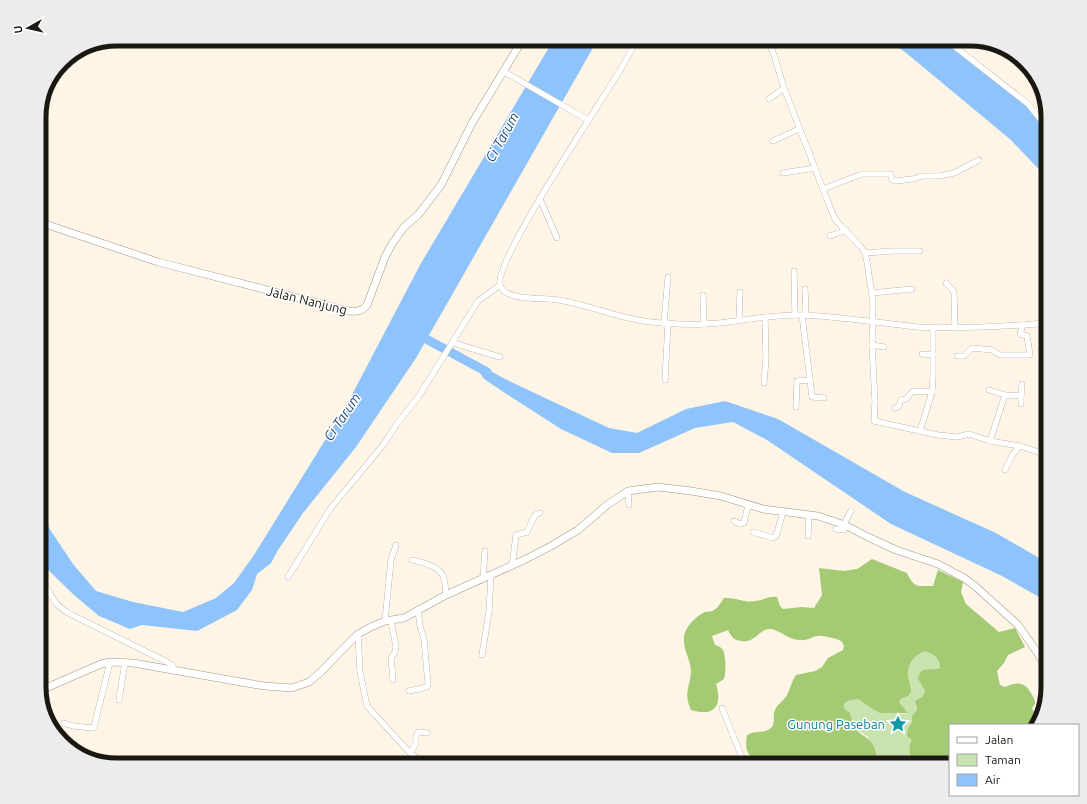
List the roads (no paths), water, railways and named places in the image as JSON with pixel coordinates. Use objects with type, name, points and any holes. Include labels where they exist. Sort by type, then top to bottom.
[{"type":"street","name":"Jalan Nanjung","points":[[46,224],[158,262],[353,312],[364,309],[367,305],[385,257],[404,227],[418,215],[441,185],[472,124],[502,71],[518,46]]},
{"type":"street","points":[[288,577],[330,509],[384,444],[396,425],[419,396],[444,359],[478,301],[500,285],[510,251],[588,120],[620,71],[633,46]]},
{"type":"street","points":[[771,46],[799,129],[836,219],[865,253],[872,293],[872,345],[875,398],[874,421],[956,437],[969,434],[990,441],[1020,446],[1041,454]]},
{"type":"street","points":[[954,46],[1028,104],[1041,120]]},
{"type":"street","points":[[502,71],[588,120]]},
{"type":"street","points":[[769,99],[784,88]]},
{"type":"street","points":[[773,141],[799,129]]},
{"type":"street","points":[[823,189],[862,174],[890,174],[892,180],[895,181],[913,179],[922,176],[939,176],[963,170],[979,160]]},
{"type":"street","points":[[783,173],[815,168]]},
{"type":"street","points":[[540,199],[557,238]]},
{"type":"street","points":[[830,236],[846,230]]},
{"type":"street","points":[[865,253],[920,251]]},
{"type":"street","points":[[794,271],[795,315]]},
{"type":"street","points":[[665,380],[668,277]]},
{"type":"street","points":[[946,283],[954,293],[955,328]]},
{"type":"street","points":[[500,285],[504,291],[518,297],[556,299],[638,320],[666,323],[704,324],[765,317],[804,315],[933,328],[1041,324]]},
{"type":"street","points":[[805,289],[804,315],[812,397],[824,398]]},
{"type":"street","points":[[872,293],[912,289]]},
{"type":"street","points":[[739,320],[740,292]]},
{"type":"street","points":[[703,295],[704,324]]},
{"type":"street","points":[[764,383],[766,359],[765,317]]},
{"type":"street","points":[[957,356],[964,356],[972,348],[992,350],[1000,355],[1030,355],[1027,336],[1020,334],[1023,325]]},
{"type":"street","points":[[920,431],[932,392],[934,355],[933,328]]},
{"type":"street","points":[[453,342],[500,357]]},
{"type":"street","points":[[872,345],[884,347]]},
{"type":"street","points":[[922,354],[934,355]]},
{"type":"street","points":[[796,407],[797,381],[810,380]]},
{"type":"street","points":[[1021,404],[1022,384]]},
{"type":"street","points":[[895,408],[899,406],[901,400],[906,399],[913,390],[932,392]]},
{"type":"street","points":[[989,390],[1004,395],[1021,396]]},
{"type":"street","points":[[990,441],[1004,395]]},
{"type":"street","points":[[1005,470],[1013,454],[1020,446]]},
{"type":"street","points":[[46,688],[101,664],[110,662],[125,662],[264,686],[292,688],[309,682],[321,672],[358,634],[372,626],[404,618],[446,596],[512,566],[551,546],[580,527],[628,491],[658,487],[722,496],[763,509],[818,516],[839,527],[868,537],[896,550],[938,564],[964,578],[975,586],[1018,625],[1041,659]]},
{"type":"street","points":[[628,491],[629,505]]},
{"type":"street","points":[[734,521],[740,524],[744,522],[748,505]]},
{"type":"street","points":[[839,527],[851,511]]},
{"type":"street","points":[[753,532],[773,538],[776,536],[783,512]]},
{"type":"street","points":[[512,566],[515,537],[517,534],[527,532],[534,514],[540,513]]},
{"type":"street","points":[[808,536],[809,515]]},
{"type":"street","points":[[393,680],[391,658],[396,647],[388,621],[391,560],[396,545]]},
{"type":"street","points":[[483,579],[485,551]]},
{"type":"street","points":[[412,560],[427,564],[440,572],[444,577],[446,596]]},
{"type":"street","points":[[482,655],[489,612],[490,575]]},
{"type":"street","points":[[46,587],[56,603],[62,609],[167,662],[172,665],[175,671]]},
{"type":"street","points":[[409,691],[427,687],[428,684],[424,640],[418,610]]},
{"type":"street","points":[[358,634],[360,672],[367,706],[410,753],[417,758]]},
{"type":"street","points":[[64,723],[73,726],[94,727],[110,662]]},
{"type":"street","points":[[119,700],[125,662]]},
{"type":"street","points":[[722,708],[742,758]]},
{"type":"street","points":[[410,753],[416,743],[416,736],[418,732],[427,734]]},
{"type":"water","name":"Ci Tarum","points":[[550,46],[594,46],[416,358],[356,447],[303,513],[271,563],[257,574],[252,590],[237,610],[197,631],[142,625],[130,629],[99,616],[74,595],[46,568],[46,520],[49,528],[73,564],[96,591],[133,602],[183,612],[216,598],[234,583],[254,555],[345,408],[420,265]]},
{"type":"water","points":[[896,46],[952,46],[1029,108],[1041,124],[1041,172],[1011,140]]},
{"type":"water","points":[[480,365],[505,379],[609,428],[637,433],[686,409],[725,401],[778,419],[905,492],[996,533],[1041,559],[1041,598],[1002,576],[891,524],[767,440],[733,422],[695,428],[639,453],[612,453],[561,429],[484,379],[476,367]]},
{"type":"waterway","points":[[417,334],[487,372]]},
{"type":"place","name":"Gunung Paseban","points":[[898,724]]}]
